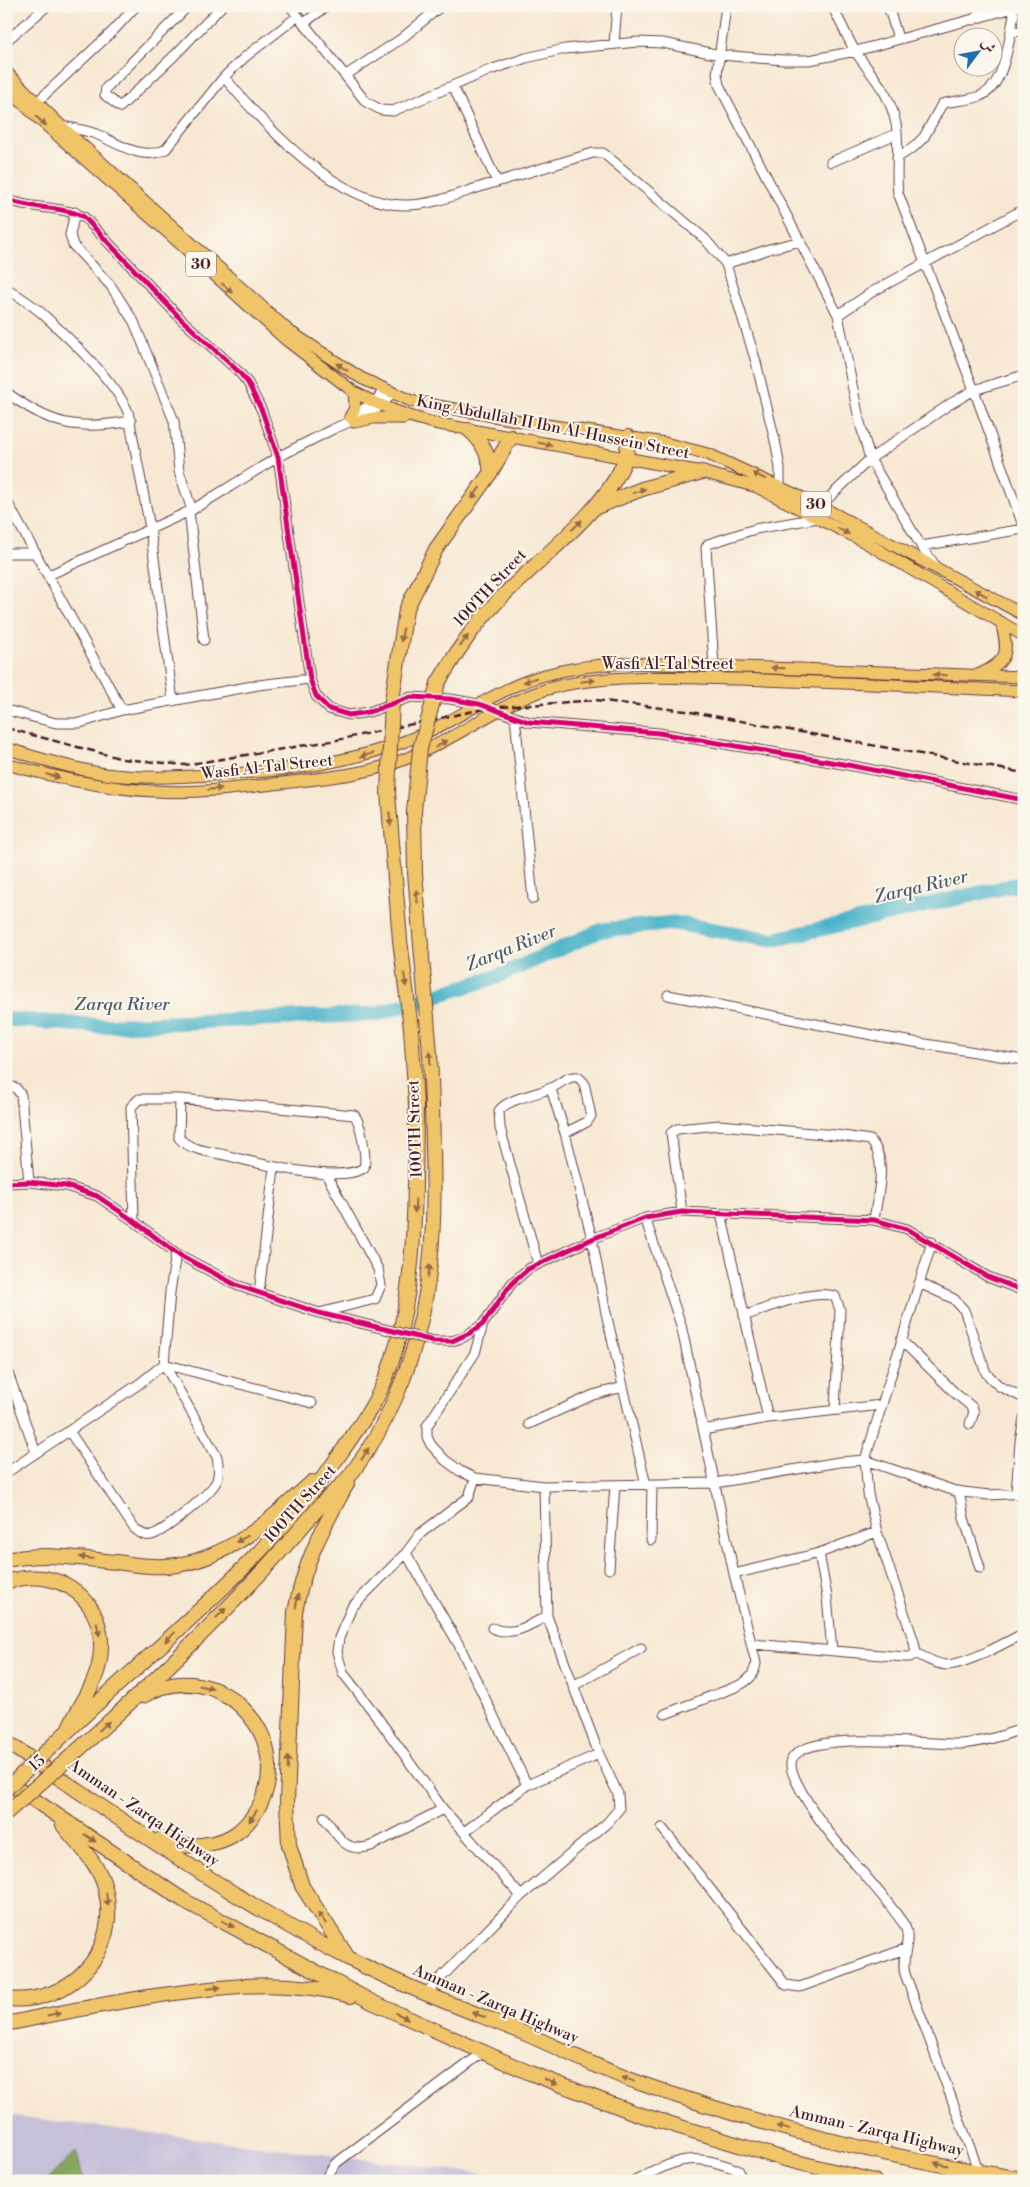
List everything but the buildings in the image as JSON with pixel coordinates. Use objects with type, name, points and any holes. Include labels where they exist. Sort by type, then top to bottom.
[{"type":"highway","points":[[468,430],[487,452],[491,472]]},
{"type":"highway","name":"100TH Street","points":[[50,1748],[250,1562],[295,1514],[334,1464],[376,1400],[388,1372],[404,1315],[415,1206],[416,1104],[411,1029],[400,940],[388,793],[392,700],[406,610],[436,549],[491,472],[511,437]]},
{"type":"highway","name":"100TH Street","points":[[68,1759],[127,1706],[203,1632],[282,1550],[320,1505],[353,1472],[378,1431],[403,1377],[421,1320],[430,1264],[435,1193],[430,1054],[415,873],[414,811],[420,749],[438,683],[460,647],[493,606],[593,509],[613,482],[626,458],[628,437]]},
{"type":"highway","points":[[593,509],[642,489],[702,472]]},
{"type":"highway","points":[[6,1560],[30,1555],[62,1555],[145,1566],[177,1565],[206,1557],[259,1530],[334,1464]]},
{"type":"highway","points":[[349,1959],[309,1898],[297,1872],[289,1845],[287,1802],[293,1634],[299,1590],[319,1534],[353,1472]]},
{"type":"highway","points":[[6,1582],[31,1576],[62,1582],[83,1597],[96,1620],[101,1646],[96,1673],[65,1733]]},
{"type":"highway","points":[[127,1706],[154,1690],[173,1685],[203,1686],[223,1692],[246,1710],[257,1726],[265,1744],[268,1764],[266,1791],[257,1810],[244,1828],[227,1839],[207,1844],[175,1844],[130,1825]]},
{"type":"highway","name":"Amman - Zarqa Highway","points":[[6,1742],[219,1883],[349,1959],[426,1994],[640,2083],[722,2110],[798,2132],[979,2172],[1024,2179]]},
{"type":"highway","name":"15","points":[[6,1789],[50,1748]]},
{"type":"highway","name":"15","points":[[6,1813],[68,1759]]},
{"type":"highway","points":[[6,1781],[183,1900],[372,2002],[482,2053],[565,2087],[659,2121],[784,2159],[874,2181]]},
{"type":"highway","points":[[6,2000],[35,1999],[50,1995],[64,1988],[89,1967],[104,1938],[108,1913],[106,1894],[100,1875],[94,1864],[55,1814]]},
{"type":"highway","points":[[6,2024],[109,2004],[251,1984],[300,1986],[349,1995],[372,2002]]},
{"type":"main road","name":"King Abdullah II Ibn Al-Hussein Street","points":[[6,72],[61,126],[289,331],[345,370],[408,401],[665,443],[702,452],[732,463],[780,486],[819,512],[1024,636]]},
{"type":"main road","name":"King Abdullah II Ibn Al-Hussein Street","points":[[6,87],[38,118],[285,339],[354,392],[411,418],[702,472],[757,487],[819,512],[940,571],[1024,616]]},
{"type":"main road","points":[[354,392],[355,408],[352,419],[411,418]]},
{"type":"main road","points":[[511,437],[515,420]]},
{"type":"main road","points":[[975,676],[995,667],[1003,660],[1006,642],[1001,622]]},
{"type":"main road","name":"Wasfi Al-Tal Street","points":[[6,748],[68,767],[107,774],[153,778],[260,772],[325,764],[364,756],[425,733],[520,684],[547,674],[587,665],[630,662],[975,676],[1024,676]]},
{"type":"main road","name":"Wasfi Al-Tal Street","points":[[6,764],[59,778],[154,791],[186,792],[362,774],[436,747],[495,711],[527,695],[554,686],[629,677],[803,681],[1024,691]]},
{"type":"street","points":[[6,41],[47,6]]},
{"type":"street","points":[[36,103],[114,30],[136,6]]},
{"type":"street","points":[[188,6],[106,88],[105,95],[120,107],[222,6]]},
{"type":"street","points":[[290,6],[366,102],[387,111],[393,111],[526,58],[565,49],[614,43],[663,43],[720,56],[808,60],[856,51],[898,38],[974,20],[1018,7]]},
{"type":"street","points":[[304,23],[327,6]]},
{"type":"street","points":[[346,75],[401,39],[441,6]]},
{"type":"street","points":[[614,43],[617,6]]},
{"type":"street","points":[[726,6],[717,74],[722,93],[838,314],[858,419],[870,459],[922,546],[940,571]]},
{"type":"street","points":[[832,6],[856,51],[882,85],[889,101],[896,134],[896,180],[898,193],[974,390],[1024,529],[922,546]]},
{"type":"street","points":[[888,6],[898,38]]},
{"type":"street","points":[[974,20],[983,6]]},
{"type":"street","points":[[897,158],[914,147],[924,137],[942,104],[982,96],[992,89],[1002,70],[1018,7]]},
{"type":"street","points":[[61,126],[94,134],[134,151],[151,154],[160,152],[166,149],[224,77],[245,57],[298,16]]},
{"type":"street","points":[[1011,31],[1024,32]]},
{"type":"street","points":[[224,77],[257,114],[293,148],[346,188],[370,200],[406,205],[424,203],[593,153],[603,153],[704,239],[726,264],[756,362],[776,445],[780,468],[780,486]]},
{"type":"street","points":[[453,86],[497,182]]},
{"type":"street","points":[[831,162],[896,134]]},
{"type":"street","points":[[6,199],[33,208],[75,212],[84,217],[97,228],[182,320],[240,372],[248,383],[262,411],[278,457],[310,679],[316,696],[329,709],[349,715],[369,712],[411,697],[435,697],[479,704],[495,711],[538,723],[659,733],[843,764],[1024,800]]},
{"type":"street","points":[[838,314],[872,292],[1024,209]]},
{"type":"street","points":[[75,212],[70,235],[73,245],[111,286],[134,322],[174,420],[179,471],[191,510],[204,640]]},
{"type":"street","points":[[726,264],[769,249],[801,241]]},
{"type":"street","points":[[6,288],[47,317],[122,398],[131,421],[150,528],[173,701]]},
{"type":"street","points":[[714,666],[706,548],[708,544],[819,512],[870,459],[950,404],[974,390],[1024,375]]},
{"type":"street","points":[[49,575],[191,510],[278,457],[378,404],[388,391]]},
{"type":"street","points":[[6,392],[36,412],[68,424],[102,426],[131,421]]},
{"type":"street","points":[[6,500],[122,710]]},
{"type":"street","points":[[6,553],[36,553]]},
{"type":"street","points":[[6,710],[37,719],[68,724],[80,723],[122,710],[258,685],[310,679]]},
{"type":"street","points":[[515,717],[533,899]]},
{"type":"street","points":[[668,995],[877,1036],[1024,1060]]},
{"type":"street","points":[[538,1264],[500,1128],[499,1111],[505,1105],[550,1088],[575,1076],[584,1083],[591,1116],[589,1121],[565,1133]]},
{"type":"street","points":[[6,1085],[16,1088],[21,1094],[29,1182]]},
{"type":"street","points":[[550,1088],[565,1133],[592,1239],[624,1387],[649,1485],[651,1540]]},
{"type":"street","points":[[134,1221],[131,1107],[138,1099],[180,1099],[354,1115],[359,1123],[365,1162],[364,1168],[357,1171],[326,1174],[274,1168],[191,1146],[182,1142],[179,1134],[180,1099]]},
{"type":"street","points":[[682,1212],[670,1136],[677,1129],[718,1125],[846,1136],[870,1140],[879,1155],[880,1166],[874,1220]]},
{"type":"street","points":[[260,1293],[274,1168]]},
{"type":"street","points":[[319,1313],[349,1304],[370,1301],[378,1295],[381,1285],[381,1279],[372,1256],[326,1174]]},
{"type":"street","points":[[6,1183],[29,1182],[66,1186],[96,1196],[134,1221],[176,1254],[236,1285],[319,1313],[434,1341],[452,1342],[464,1337],[483,1324]]},
{"type":"street","points":[[1024,1291],[988,1277],[908,1229],[874,1220],[682,1212],[645,1218],[592,1239],[519,1275],[483,1324],[475,1353],[427,1426],[427,1436],[431,1445],[445,1460],[460,1471],[475,1478],[544,1486],[715,1484],[839,1462],[865,1460],[959,1491],[989,1495],[1020,1493],[1020,1442],[1024,1418]]},
{"type":"street","points":[[721,1214],[768,1418]]},
{"type":"street","points":[[645,1218],[681,1325],[734,1574],[756,1663],[754,1674],[738,1686],[666,1714]]},
{"type":"street","points":[[916,1653],[877,1532],[868,1494],[865,1460],[932,1242]]},
{"type":"street","points":[[70,1431],[134,1528],[146,1535],[152,1535],[163,1529],[211,1491],[217,1480],[219,1469],[217,1457],[164,1364],[170,1292],[176,1254]]},
{"type":"street","points":[[919,1283],[958,1303],[964,1310],[986,1373],[999,1386],[1024,1398]]},
{"type":"street","points":[[744,1316],[804,1297],[828,1294],[835,1296],[840,1310],[834,1410]]},
{"type":"street","points":[[902,1340],[955,1393],[972,1407],[974,1412],[970,1424]]},
{"type":"street","points":[[164,1364],[312,1403]]},
{"type":"street","points":[[6,1472],[148,1378],[164,1364]]},
{"type":"street","points":[[6,1367],[36,1453]]},
{"type":"street","points":[[529,1424],[593,1395],[624,1387]]},
{"type":"street","points":[[703,1430],[768,1418],[881,1405]]},
{"type":"street","points":[[475,1478],[469,1497],[421,1533],[406,1553],[352,1607],[339,1638],[337,1652],[343,1673],[443,1809],[521,1896]]},
{"type":"street","points":[[609,1569],[615,1485]]},
{"type":"street","points":[[426,1994],[521,1896],[607,1823],[619,1809],[618,1794],[599,1754],[547,1616],[544,1486]]},
{"type":"street","points":[[959,1491],[964,1518],[980,1568]]},
{"type":"street","points":[[734,1574],[819,1553],[877,1532]]},
{"type":"street","points":[[406,1553],[459,1645],[527,1785]]},
{"type":"street","points":[[819,1553],[827,1597],[832,1650]]},
{"type":"street","points":[[492,1628],[500,1631],[517,1631],[547,1616]]},
{"type":"street","points":[[916,1653],[930,1660],[948,1665],[998,1647],[1024,1633]]},
{"type":"street","points":[[752,1644],[910,1657],[916,1653]]},
{"type":"street","points":[[573,1686],[641,1648]]},
{"type":"street","points":[[979,2172],[905,1974],[903,1965],[908,1938],[904,1926],[834,1839],[809,1803],[792,1770],[793,1758],[799,1752],[808,1748],[845,1741],[962,1744],[987,1741],[1024,1728]]},
{"type":"street","points":[[464,1832],[527,1785],[599,1754]]},
{"type":"street","points":[[324,1817],[346,1845],[360,1849],[371,1846],[443,1809]]},
{"type":"street","points":[[662,1828],[786,1985],[800,1986],[905,1949]]},
{"type":"street","points":[[324,2181],[335,2164],[482,2053]]},
{"type":"street","points":[[635,2181],[651,2177],[678,2161],[698,2159],[736,2169],[739,2171],[740,2181]]},
{"type":"shaded area","points":[[6,2115],[543,2181],[6,2181]]},
{"type":"green space","points":[[76,2152],[84,2181],[46,2181]]},
{"type":"waterway","name":"Zarqa River","points":[[6,1019],[100,1026],[376,1014],[496,977],[602,930],[674,923],[772,940],[1024,883]]},
{"type":"railway","points":[[6,728],[123,759],[185,765],[337,740],[488,708],[596,700],[686,711],[1024,773]]},
{"type":"cycle path","points":[[6,199],[25,205],[75,213],[84,217],[182,320],[239,372],[248,383],[262,411],[278,457],[310,679],[316,696],[329,709],[349,715],[369,712],[411,697],[450,699],[479,704],[529,722],[659,733],[843,764],[1024,800]]},
{"type":"cycle path","points":[[6,1183],[29,1182],[66,1186],[97,1196],[176,1253],[236,1285],[319,1313],[434,1341],[452,1341],[472,1332],[483,1324],[512,1283],[528,1269],[592,1239],[645,1218],[682,1212],[874,1220],[907,1229],[988,1277],[1024,1291]]}]
